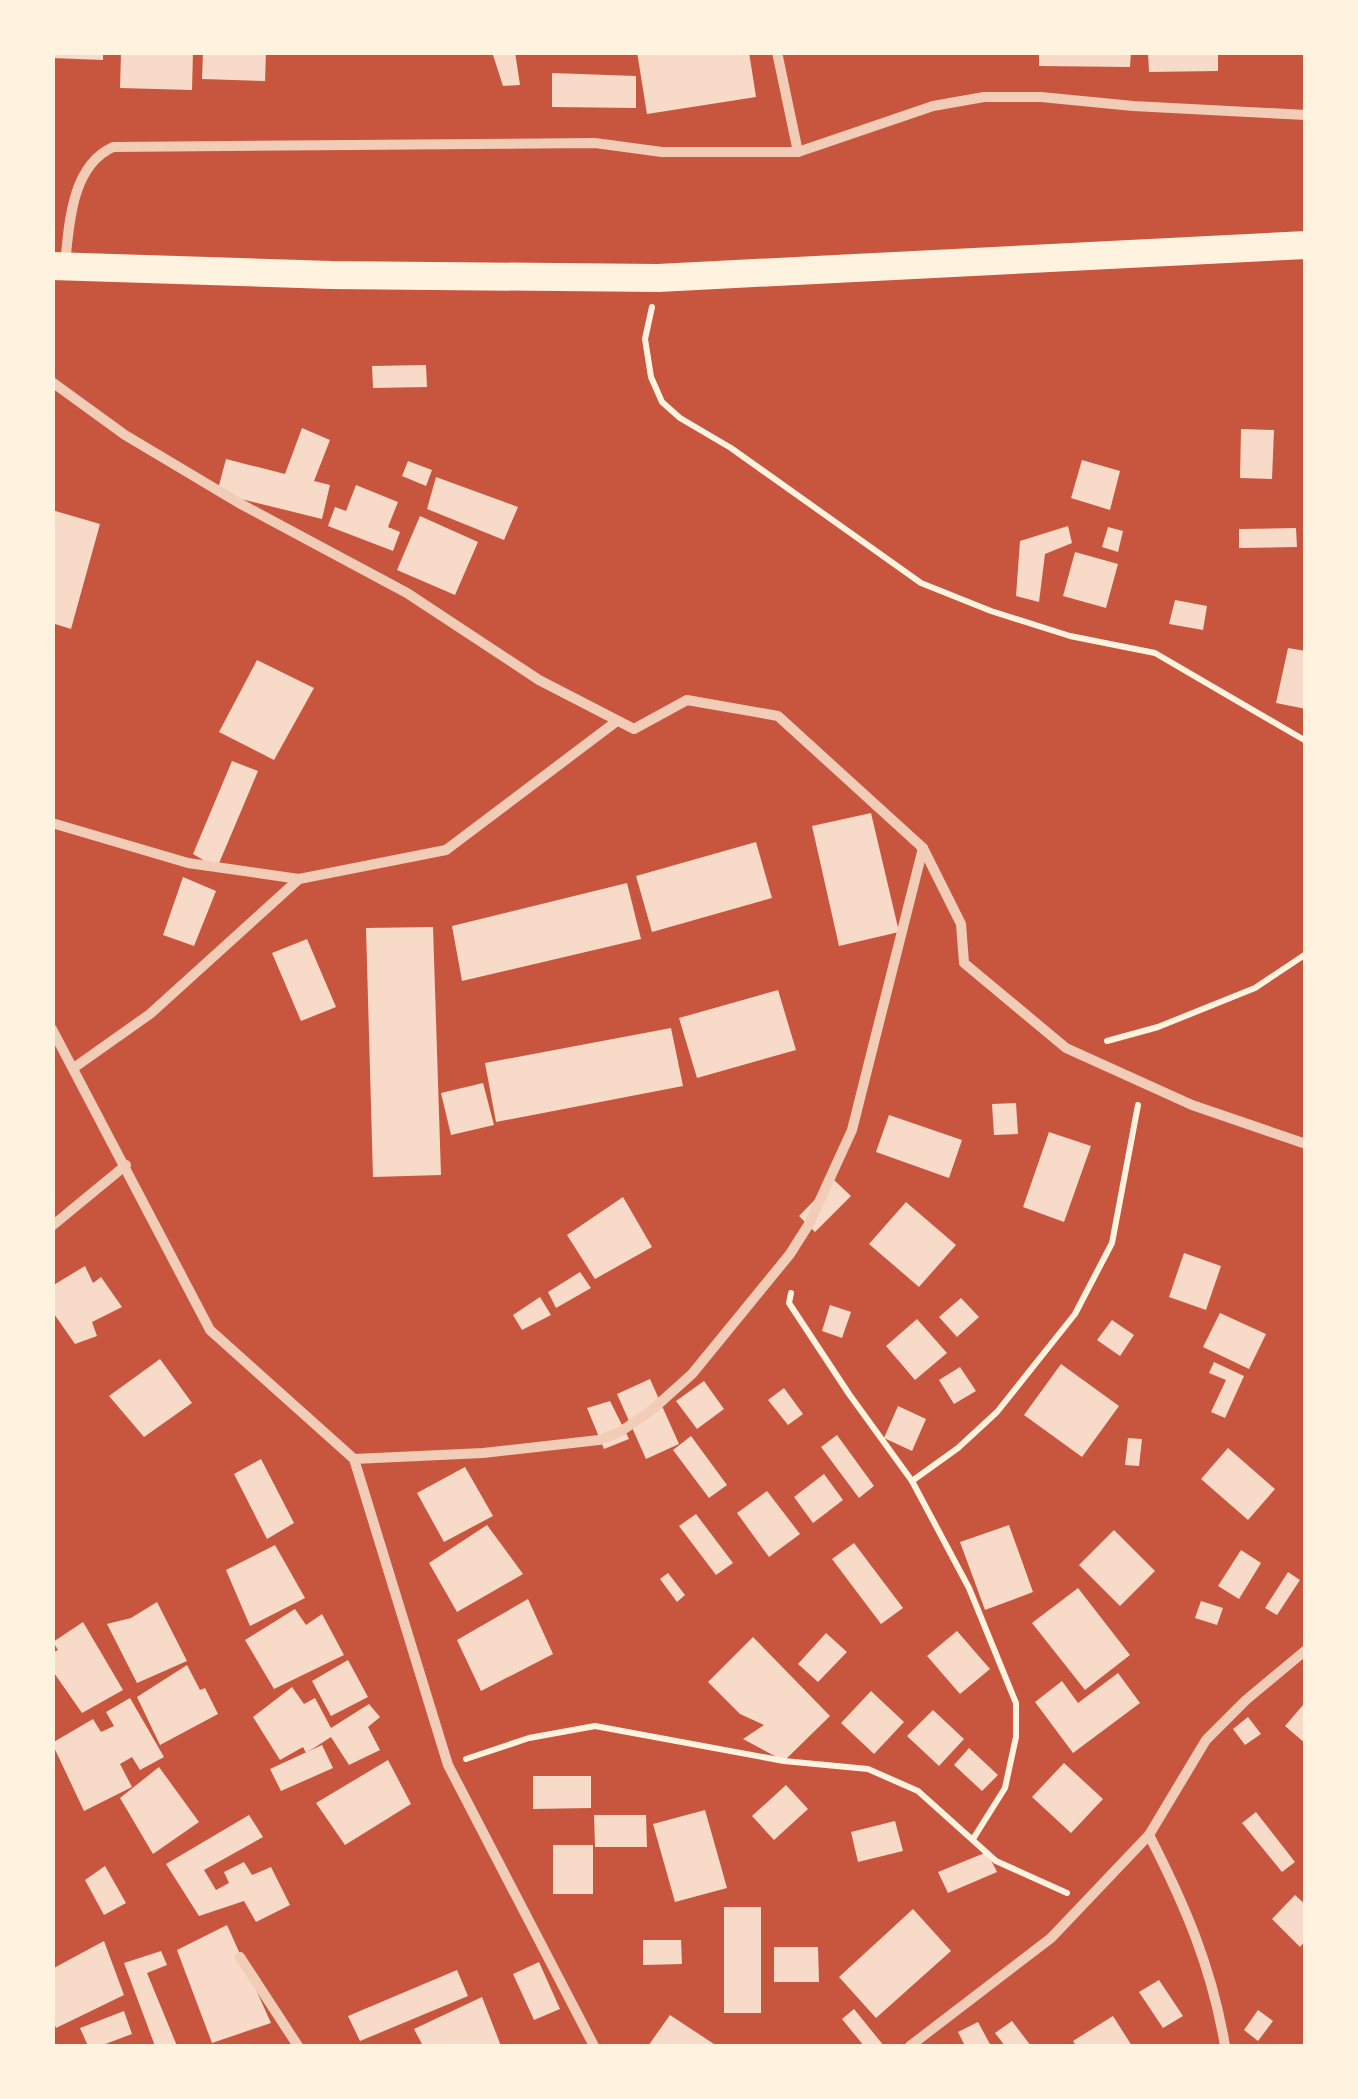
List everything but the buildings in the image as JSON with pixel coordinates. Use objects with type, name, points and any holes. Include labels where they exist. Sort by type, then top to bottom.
[{"type":"highway","points":[[59,266],[332,275],[658,278],[1306,244]]},
{"type":"street","points":[[777,52],[798,152]]},
{"type":"street","points":[[59,266],[82,178],[100,153],[113,146],[595,143],[662,152],[798,152],[933,106],[984,97],[1040,97],[1306,115]]},
{"type":"street","points":[[52,382],[125,435],[190,474],[407,594],[539,680],[634,729],[687,700],[778,716],[923,848],[961,924],[964,963],[1066,1048],[1142,1084],[1306,1144]]},
{"type":"street","points":[[52,823],[188,863],[299,878],[446,850],[617,720]]},
{"type":"street","points":[[354,1459],[482,1453],[599,1440],[620,1432],[653,1409],[692,1374],[790,1254],[809,1224],[852,1130],[923,848]]},
{"type":"street","points":[[75,1067],[150,1014],[299,878]]},
{"type":"street","points":[[52,1030],[75,1067],[210,1330],[354,1459],[448,1765],[594,2046]]},
{"type":"street","points":[[52,1226],[126,1165]]},
{"type":"street","points":[[910,2046],[1051,1938],[1149,1834],[1206,1740],[1304,1654]]},
{"type":"street","points":[[1149,1834],[1199,1939],[1225,2046]]},
{"type":"street","points":[[240,1958],[298,2046]]},
{"type":"path","points":[[658,278],[645,340],[651,377],[662,402],[680,418],[731,448],[921,583],[1070,636],[1155,654],[1306,742]]},
{"type":"path","points":[[1066,1048],[1158,1027],[1255,988],[1306,954]]},
{"type":"path","points":[[912,1481],[958,1448],[997,1412],[1076,1314],[1112,1243],[1142,1084]]},
{"type":"path","points":[[793,1287],[789,1303],[912,1481],[969,1588],[1016,1703],[1016,1737],[1005,1788],[973,1838]]},
{"type":"path","points":[[448,1765],[529,1738],[594,1726],[784,1760],[868,1768],[918,1791],[996,1861],[1086,1901]]}]
